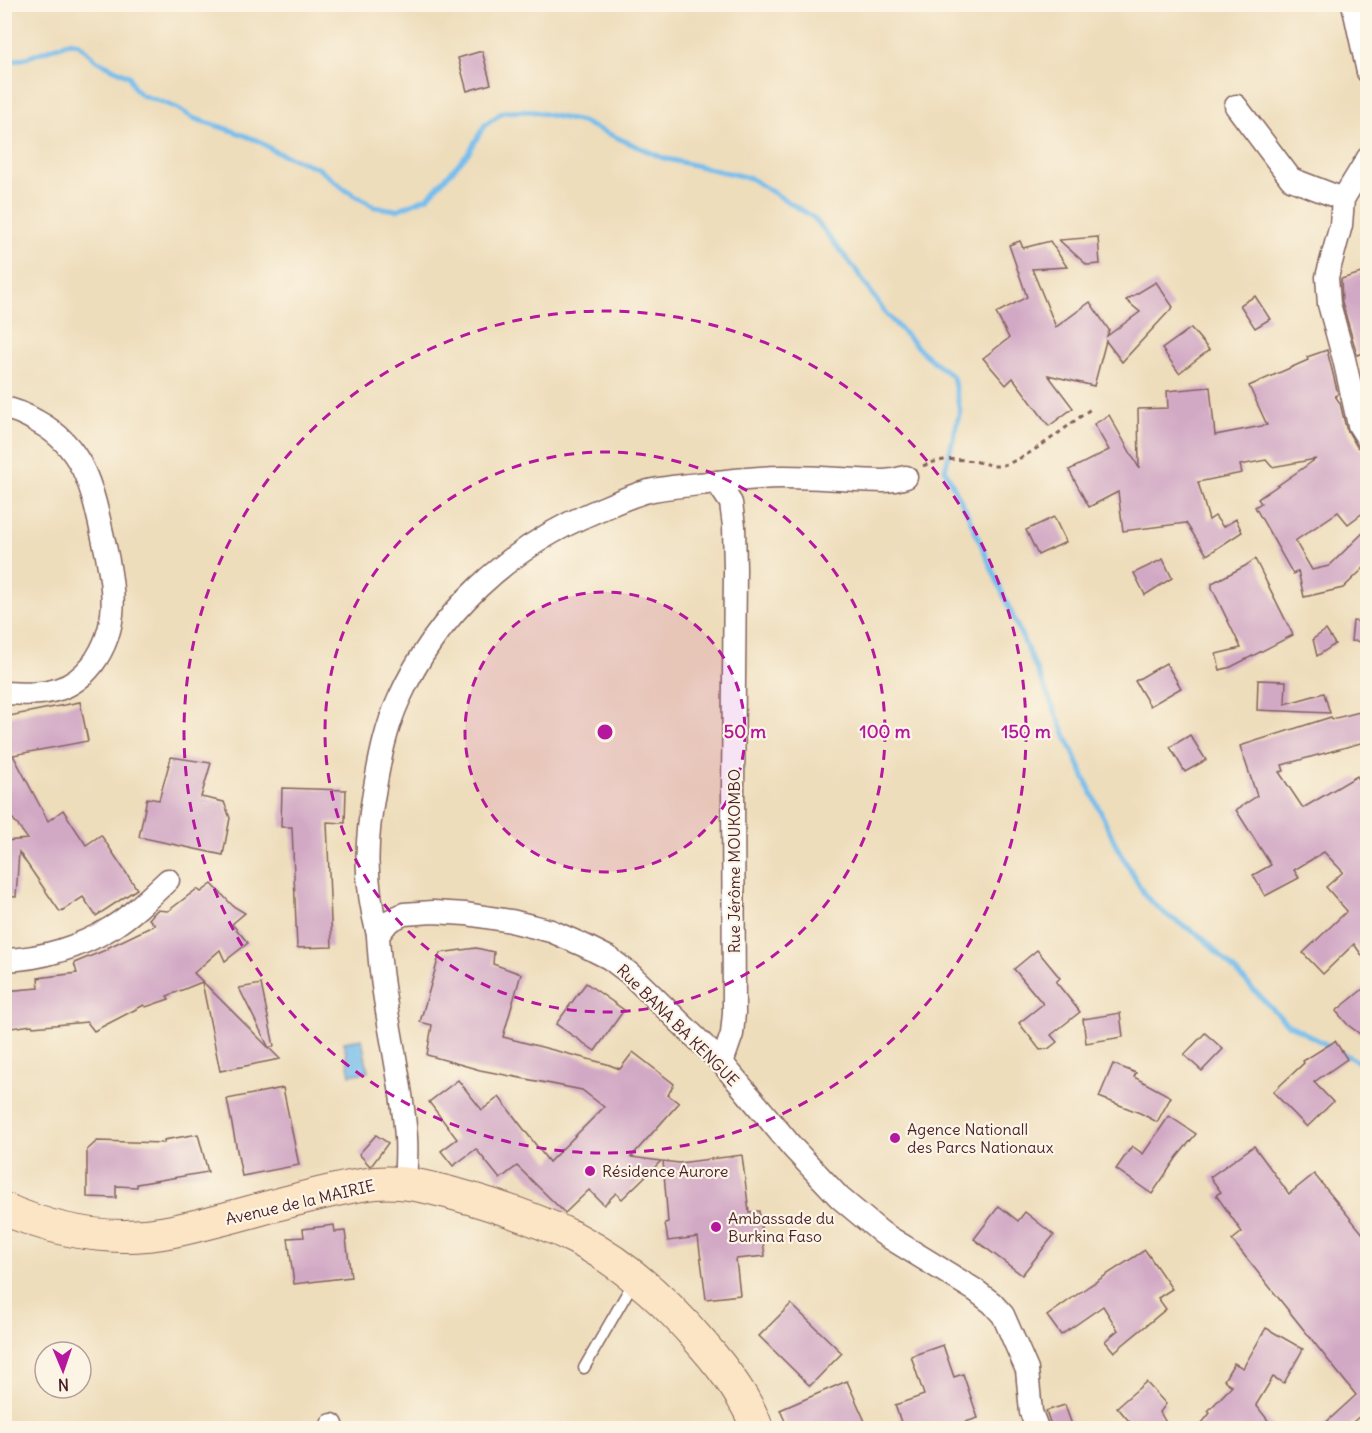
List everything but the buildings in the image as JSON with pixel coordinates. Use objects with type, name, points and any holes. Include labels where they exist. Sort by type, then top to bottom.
[{"type":"main road","name":"Avenue de la MAIRIE","points":[[4,1209],[48,1226],[75,1232],[134,1236],[171,1232],[301,1198],[376,1183],[405,1183],[487,1203],[550,1226],[585,1244],[636,1278],[666,1304],[717,1361],[737,1389],[757,1428]]},
{"type":"street","points":[[1353,4],[1368,72]]},
{"type":"street","points":[[1236,106],[1291,179],[1344,199]]},
{"type":"street","points":[[1368,158],[1344,199],[1341,225],[1327,278],[1329,304],[1359,425],[1368,439]]},
{"type":"street","points":[[4,408],[29,416],[45,425],[62,438],[82,465],[95,502],[108,560],[113,617],[106,643],[97,658],[88,670],[74,682],[60,689],[40,693],[4,693]]},
{"type":"street","points":[[405,1183],[406,1138],[400,1084],[370,895],[367,847],[369,819],[378,768],[388,729],[398,700],[421,657],[440,629],[464,601],[511,558],[578,519],[653,490],[761,478],[884,481],[894,480],[912,472]]},
{"type":"street","name":"Rue Jérôme MOUKOMBO","points":[[717,482],[731,503],[735,569],[734,1012],[732,1034],[722,1063]]},
{"type":"street","points":[[4,960],[39,956],[60,950],[111,928],[168,880]]},
{"type":"street","name":"Rue BANA BA KENGUE","points":[[378,935],[389,921],[404,914],[433,912],[466,914],[511,921],[551,931],[609,958],[629,973],[722,1063],[793,1148],[840,1198],[882,1233],[975,1290],[1003,1315],[1027,1370],[1031,1412],[1037,1428]]},
{"type":"lane","points":[[584,1368],[636,1278]]},
{"type":"path","points":[[912,472],[935,461],[951,459],[996,466],[1016,461],[1092,408]]},
{"type":"water","points":[[362,1039],[368,1072],[350,1075],[344,1042]]},
{"type":"waterway","points":[[4,63],[26,58],[70,42],[79,44],[96,60],[129,76],[134,88],[141,95],[177,108],[193,118],[259,141],[274,151],[318,168],[346,190],[375,207],[397,210],[428,197],[469,152],[484,126],[503,112],[530,111],[582,122],[663,158],[750,178],[814,218],[855,269],[886,314],[922,352],[953,377],[960,411],[945,470],[967,513],[1085,779],[1118,849],[1146,897],[1168,916],[1202,937],[1286,1023],[1368,1067]]},
{"type":"place","name":"Agence Nationall des Parcs Nationaux","points":[[895,1138]]},
{"type":"place","name":"Résidence Aurore","points":[[590,1171]]},
{"type":"place","name":"Ambassade du Burkina Faso","points":[[716,1227]]}]
